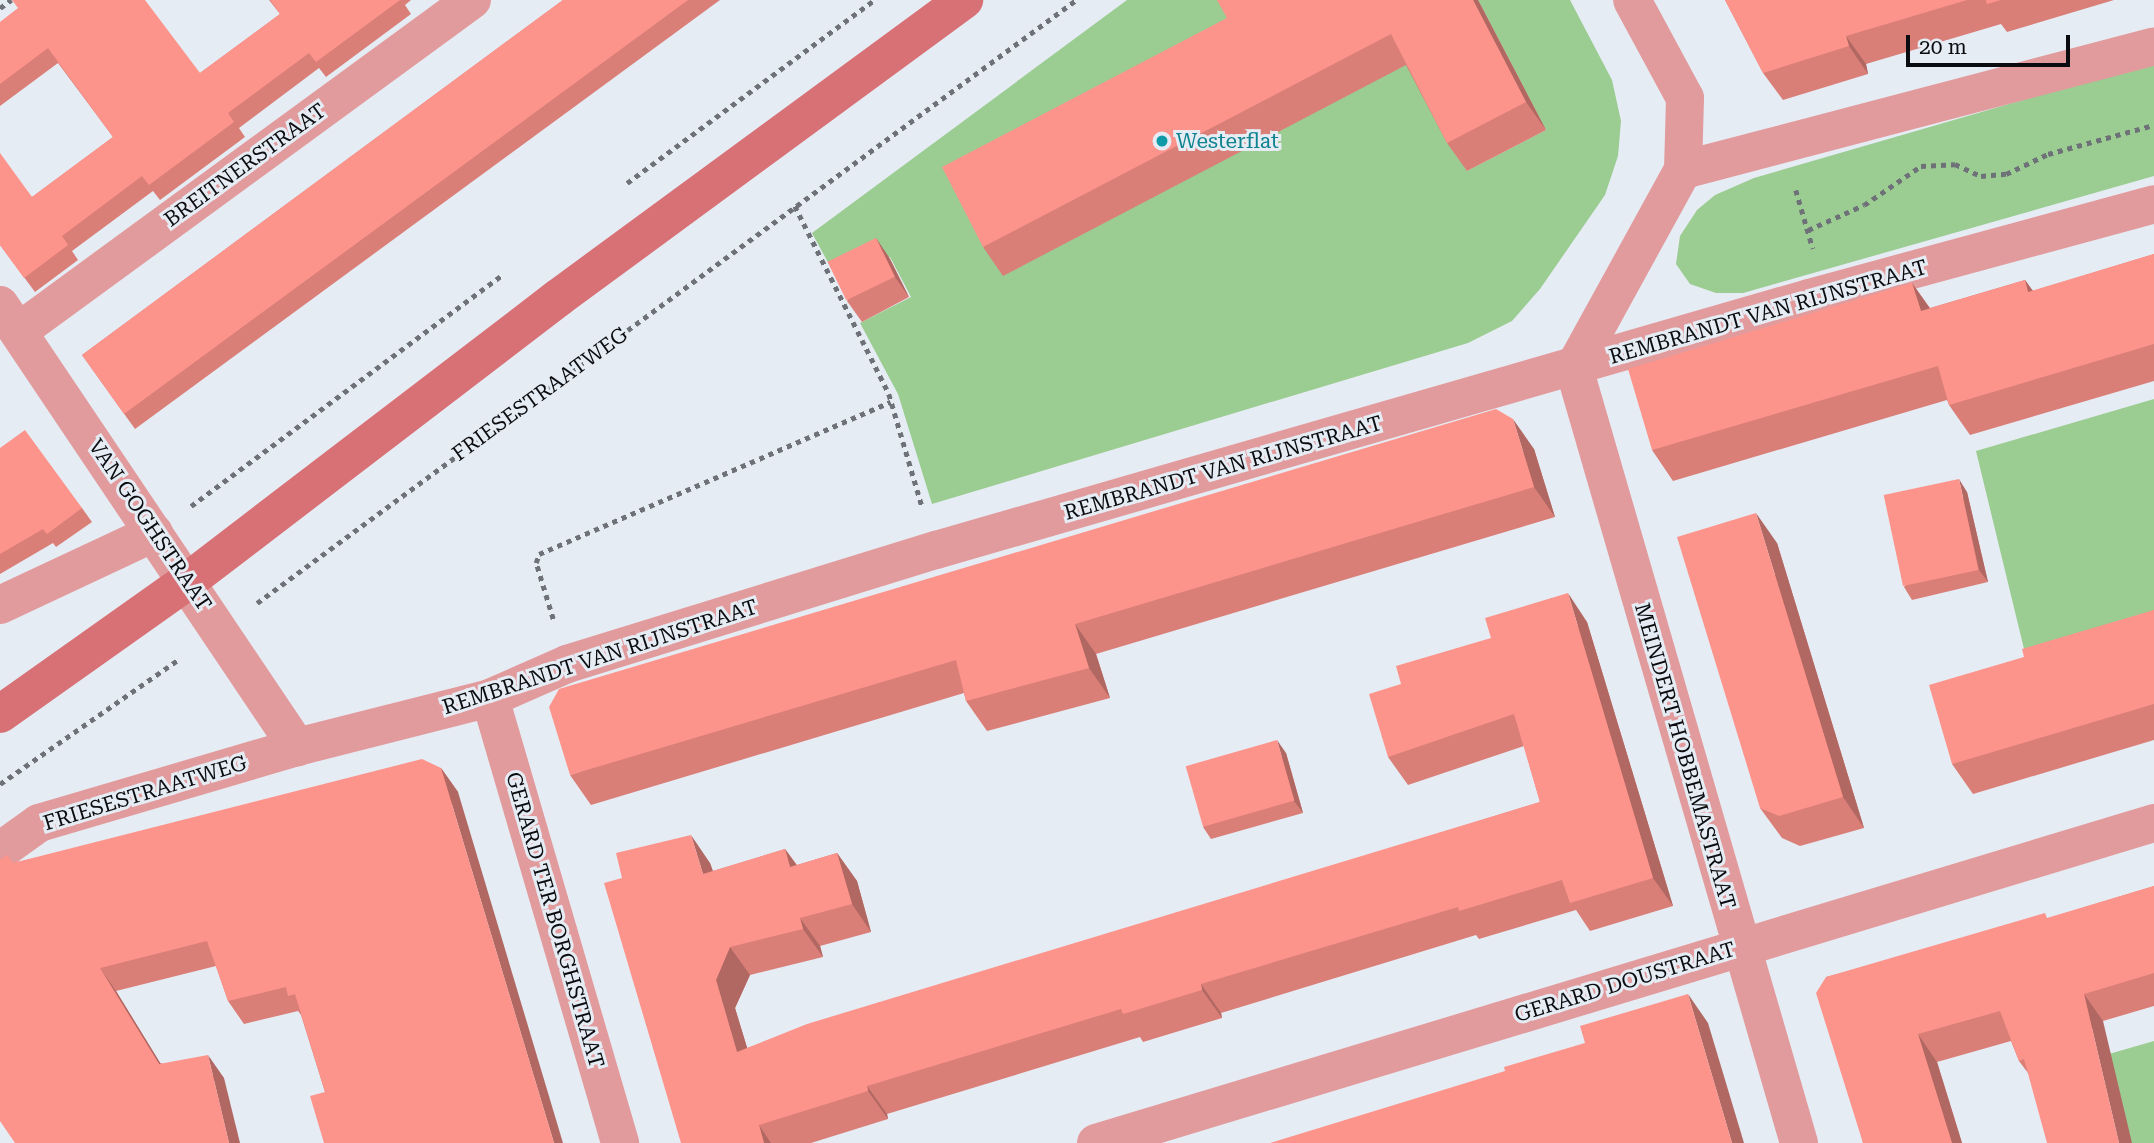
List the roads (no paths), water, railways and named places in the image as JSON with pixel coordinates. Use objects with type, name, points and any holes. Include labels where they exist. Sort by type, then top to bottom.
[{"type":"main road","points":[[0,714],[188,580],[558,298],[964,0]]},
{"type":"street","name":"BREITNERSTRAAT","points":[[9,318],[472,0]]},
{"type":"street","points":[[1574,368],[1683,170],[1685,98],[1632,0]]},
{"type":"street","points":[[1683,170],[1783,146],[2154,46]]},
{"type":"street","name":"REMBRANDT VAN RIJNSTRAAT","points":[[297,747],[490,698],[567,664],[936,550],[1574,368],[1825,293],[2154,204]]},
{"type":"street","name":"VAN GOGHSTRAAT","points":[[9,318],[188,580],[297,747]]},
{"type":"street","name":"MEINDERT HOBBEMASTRAAT","points":[[1574,368],[1799,1143]]},
{"type":"street","points":[[0,606],[154,533]]},
{"type":"street","name":"GERARD TER BORGHSTRAAT","points":[[490,698],[620,1143]]},
{"type":"street","name":"FRIESESTRAATWEG","points":[[0,851],[39,823],[297,747]]},
{"type":"street","name":"GERARD DOUSTRAAT","points":[[1096,1143],[2154,823]]},
{"type":"place","name":"Westerflat","points":[[1162,141]]}]
